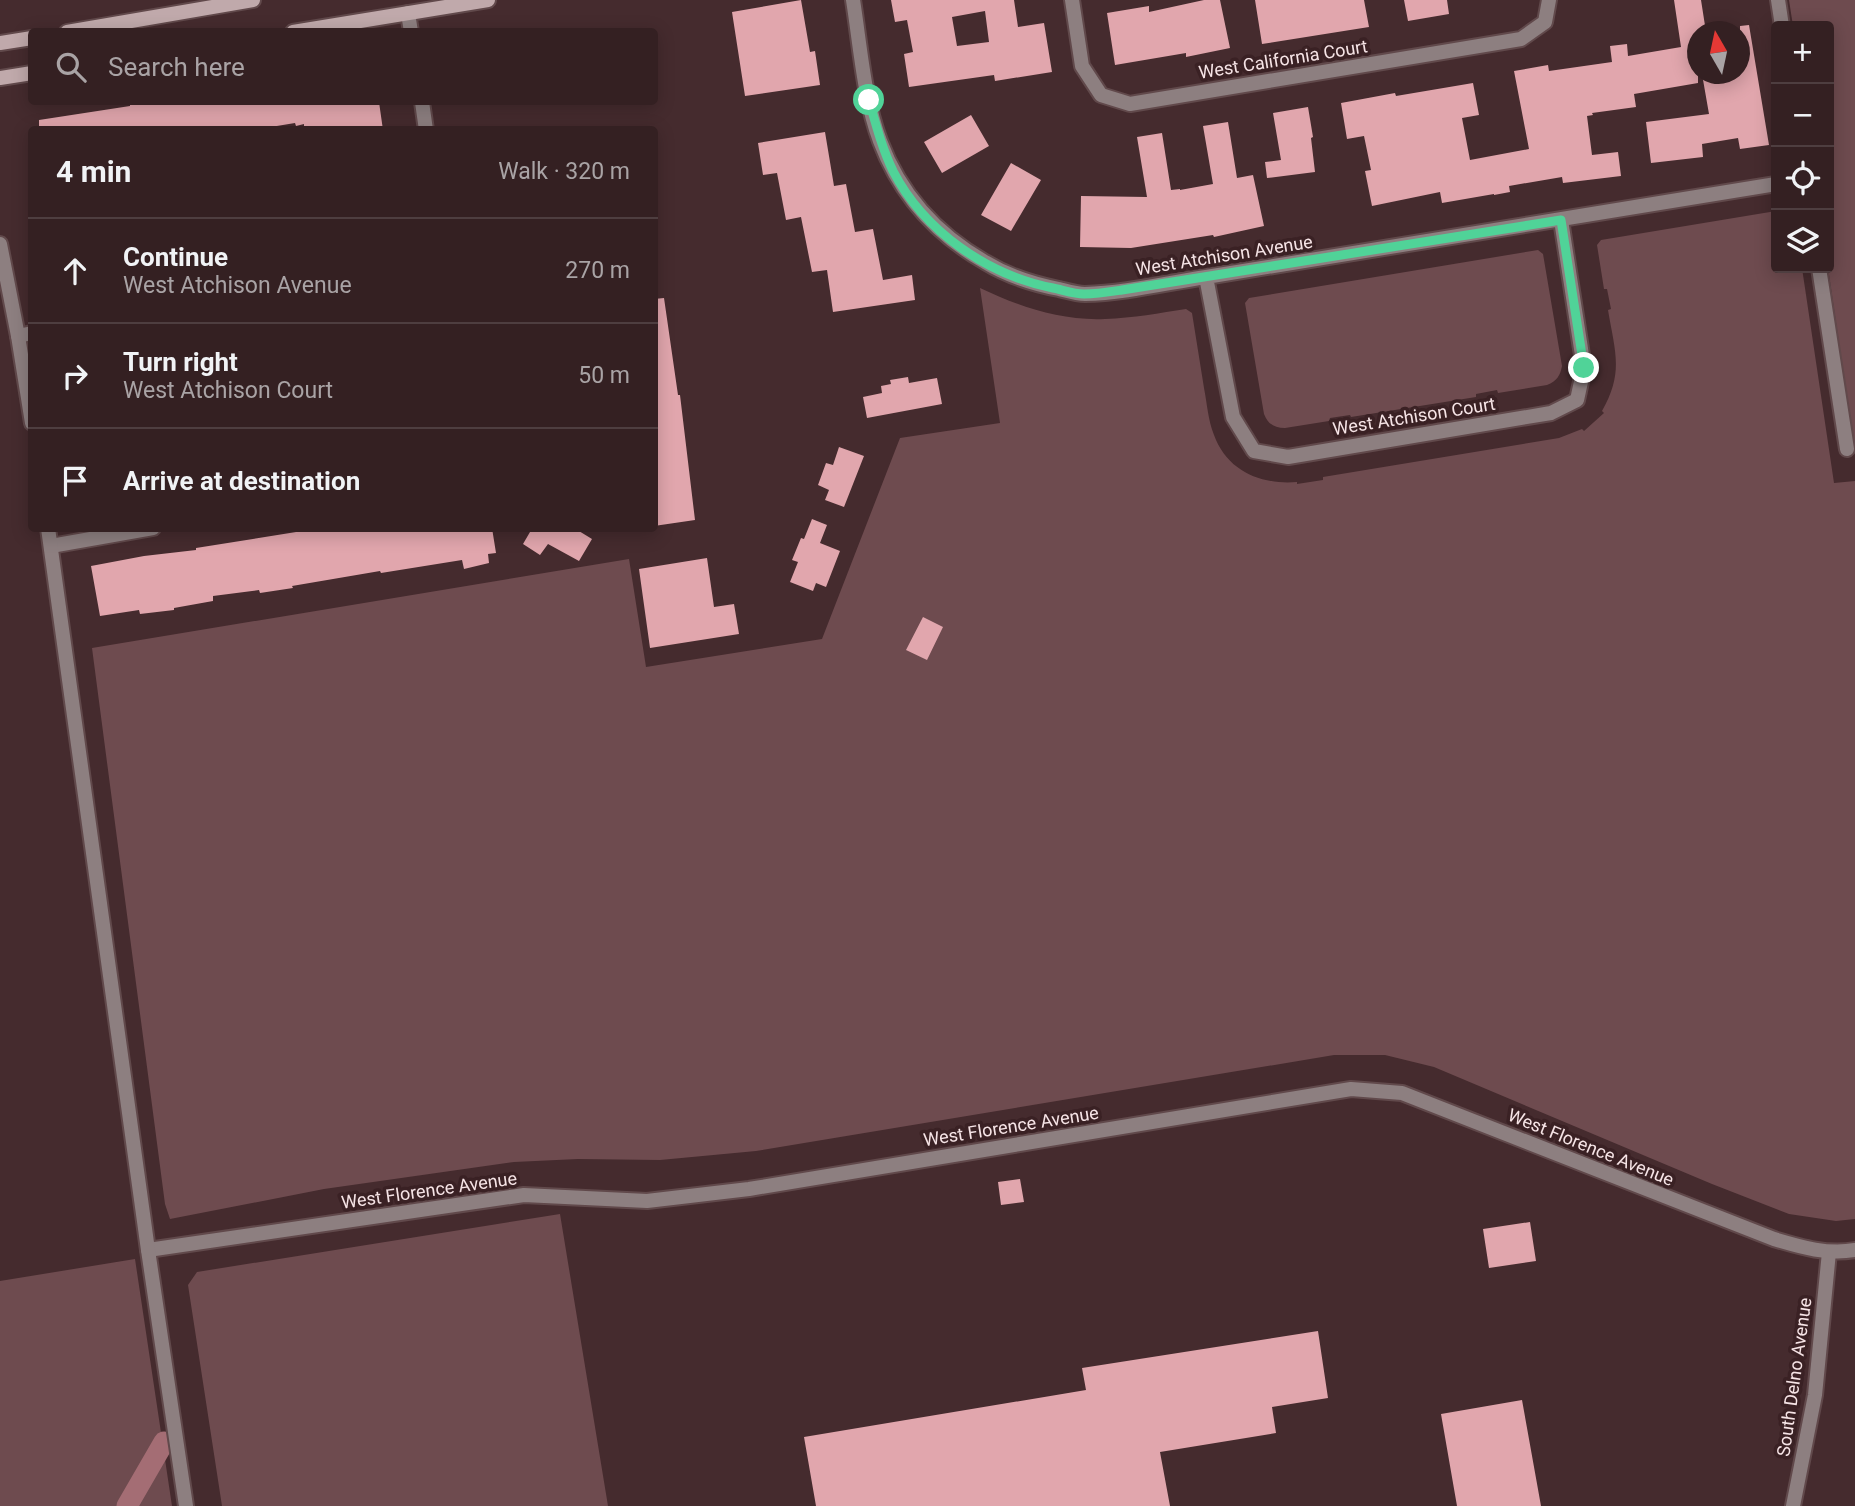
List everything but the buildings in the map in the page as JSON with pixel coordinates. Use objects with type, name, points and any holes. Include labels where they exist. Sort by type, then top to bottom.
[{"type":"main road","points":[[90,28],[253,0]]},
{"type":"main road","points":[[408,13],[418,0]]},
{"type":"main road","points":[[317,28],[488,0]]},
{"type":"main road","points":[[0,43],[28,38]]},
{"type":"main road","points":[[0,78],[28,74]]},
{"type":"street","name":"West Atchison Avenue","points":[[853,0],[869,100],[879,139],[894,173],[914,204],[943,234],[997,270],[1032,284],[1083,294],[1122,290],[1771,185]]},
{"type":"street","name":"West California Court","points":[[1072,0],[1082,66],[1101,95],[1130,104],[1521,39],[1545,22],[1549,0]]},
{"type":"street","points":[[1778,0],[1781,21]]},
{"type":"street","points":[[408,13],[410,28]]},
{"type":"street","points":[[422,105],[425,126]]},
{"type":"street","name":"West Atchison Court","points":[[1206,277],[1233,417],[1254,451],[1288,457],[1551,413],[1577,400],[1584,368],[1561,220]]},
{"type":"street","points":[[0,244],[25,335],[28,373]]},
{"type":"street","points":[[1820,273],[1847,449]]},
{"type":"street","points":[[49,532],[186,1506]]},
{"type":"street","points":[[51,546],[130,532]]},
{"type":"street","name":"West Florence Avenue","points":[[148,1250],[524,1195],[647,1201],[749,1189],[1351,1089],[1402,1093],[1763,1235],[1815,1250],[1855,1250]]},
{"type":"street","name":"South Delno Avenue","points":[[1793,1506],[1815,1395],[1829,1252]]},
{"type":"shaded area","points":[[1789,0],[1855,0],[1855,452],[1829,273],[1834,273],[1834,21],[1792,21]]},
{"type":"shaded area","points":[[1771,212],[1771,273],[1803,273],[1834,483],[1855,481],[1855,1219],[1836,1221],[1789,1214],[1434,1067],[1385,1055],[1334,1055],[756,1151],[660,1160],[578,1159],[514,1162],[324,1189],[170,1219],[165,1204],[92,648],[629,559],[646,667],[822,639],[900,438],[1000,423],[980,288],[1026,307],[1073,318],[1115,318],[1186,309],[1192,313],[1209,417],[1220,447],[1227,458],[1247,473],[1271,481],[1297,484],[1323,480],[1323,477],[1559,438],[1582,429],[1584,431],[1604,413],[1602,411],[1613,385],[1616,362],[1608,310],[1611,309],[1607,289],[1604,289],[1597,245],[1601,240]]},
{"type":"shaded area","points":[[1538,250],[1543,254],[1562,366],[1553,382],[1498,393],[1497,390],[1476,394],[1476,397],[1330,418],[1329,421],[1285,428],[1272,425],[1267,420],[1245,303],[1249,298]]},
{"type":"shaded area","points":[[560,1214],[608,1506],[222,1506],[188,1285],[197,1272]]},
{"type":"shaded area","points":[[135,1259],[172,1506],[0,1506],[0,1281]]},
{"type":"waterway","points":[[127,1506],[164,1442]]},
{"type":"route","points":[[869,100],[879,139],[894,173],[914,204],[943,234],[997,270],[1032,284],[1083,294],[1561,220],[1584,368]]}]
